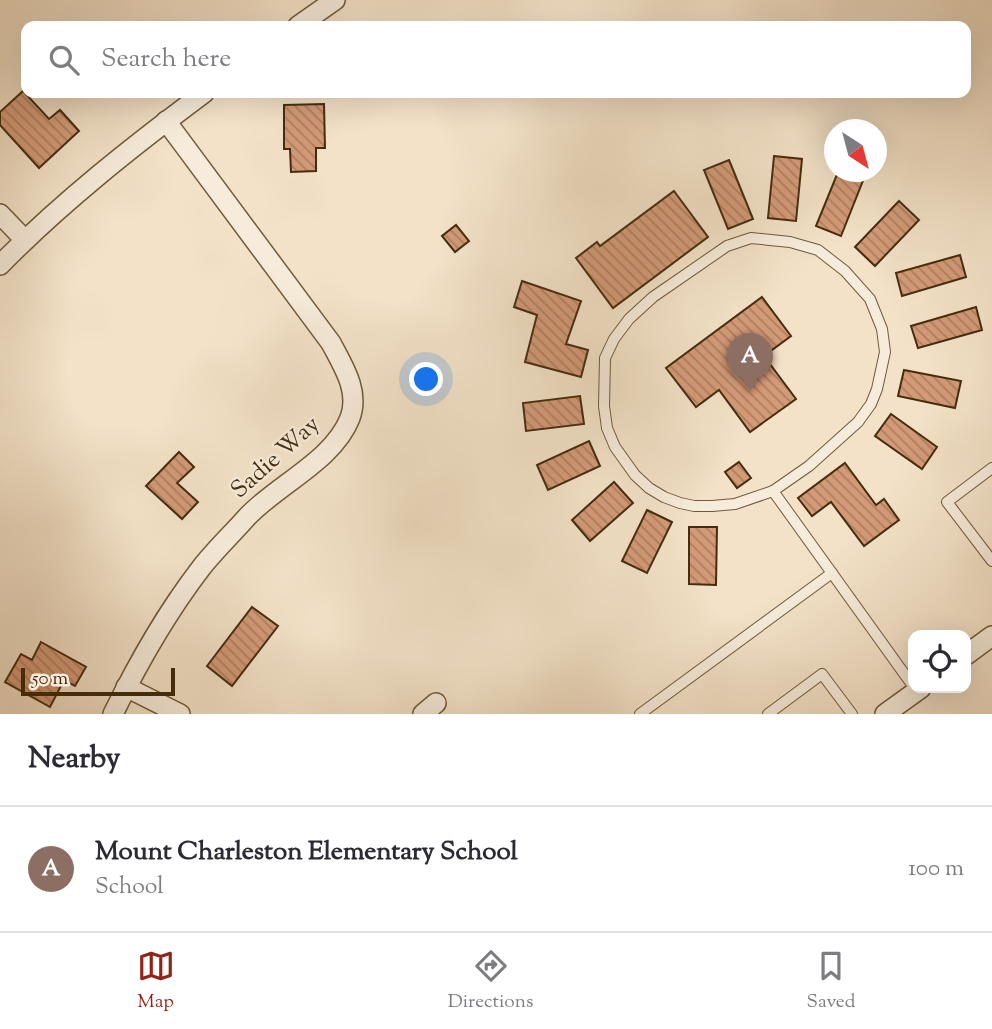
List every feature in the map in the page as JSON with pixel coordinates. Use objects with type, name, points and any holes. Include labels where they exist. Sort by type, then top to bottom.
[{"type":"street","points":[[305,21],[335,0]]},
{"type":"street","points":[[0,265],[72,197],[197,98]]},
{"type":"street","name":"Sadie Way","points":[[113,714],[149,643],[203,566],[251,513],[339,438],[351,416],[349,377],[331,343],[166,121]]},
{"type":"street","points":[[0,214],[25,240]]},
{"type":"street","points":[[971,651],[992,636]]},
{"type":"street","points":[[126,687],[180,714]]},
{"type":"street","points":[[885,714],[910,693]]},
{"type":"lane","points":[[751,238],[790,242],[818,250],[845,271],[870,299],[882,329],[885,352],[877,389],[871,404],[858,422],[808,466],[773,491],[735,504],[712,506],[694,506],[664,497],[649,488],[624,462],[607,428],[604,406],[605,358],[614,339],[629,319],[653,297],[727,246],[751,238]]},
{"type":"lane","points":[[992,468],[947,502],[992,561]]},
{"type":"lane","points":[[773,491],[908,677]]},
{"type":"lane","points":[[640,714],[832,573]]},
{"type":"lane","points":[[768,714],[822,674],[852,714]]},
{"type":"building","points":[[21,93],[21,98],[30,98],[49,119],[60,110],[79,131],[39,168],[0,125],[0,112]]},
{"type":"building","points":[[324,104],[325,148],[316,148],[316,171],[291,172],[290,149],[284,149],[284,105]]},
{"type":"building","points":[[774,156],[802,159],[796,221],[768,218]]},
{"type":"building","points":[[729,160],[753,219],[728,229],[704,170]]},
{"type":"building","points":[[834,182],[862,182],[841,236],[816,226]]},
{"type":"building","points":[[674,191],[708,237],[613,308],[576,258],[597,242],[600,246]]},
{"type":"building","points":[[899,201],[919,220],[875,266],[855,247]]},
{"type":"building","points":[[456,225],[469,241],[455,252],[442,236]]},
{"type":"building","points":[[960,255],[966,277],[902,296],[896,273]]},
{"type":"building","points":[[522,281],[581,301],[566,344],[588,350],[581,377],[525,362],[537,315],[514,307]]},
{"type":"building","points":[[762,297],[791,336],[764,356],[796,399],[750,432],[719,390],[696,407],[666,368]]},
{"type":"building","points":[[976,307],[982,330],[918,348],[911,326]]},
{"type":"building","points":[[904,370],[961,381],[955,408],[898,396]]},
{"type":"building","points":[[580,396],[584,424],[526,431],[523,403]]},
{"type":"building","points":[[891,414],[937,447],[922,469],[875,436]]},
{"type":"building","points":[[589,441],[600,466],[548,490],[537,465]]},
{"type":"building","points":[[179,452],[194,467],[177,483],[198,502],[182,519],[146,486]]},
{"type":"building","points":[[739,462],[751,478],[737,488],[725,472]]},
{"type":"building","points":[[845,463],[876,505],[884,499],[899,520],[864,546],[831,502],[812,516],[798,498]]},
{"type":"building","points":[[614,482],[633,503],[590,541],[572,520]]},
{"type":"building","points":[[647,510],[672,522],[647,573],[622,561]]},
{"type":"building","points":[[689,527],[717,527],[716,585],[689,584]]},
{"type":"building","points":[[252,607],[278,626],[232,686],[207,666]]},
{"type":"building","points":[[41,642],[86,667],[75,686],[64,680],[50,707],[5,682],[21,654],[32,660]]},
{"type":"place","name":"Mount Charleston Elementary School","points":[[750,391]]}]
